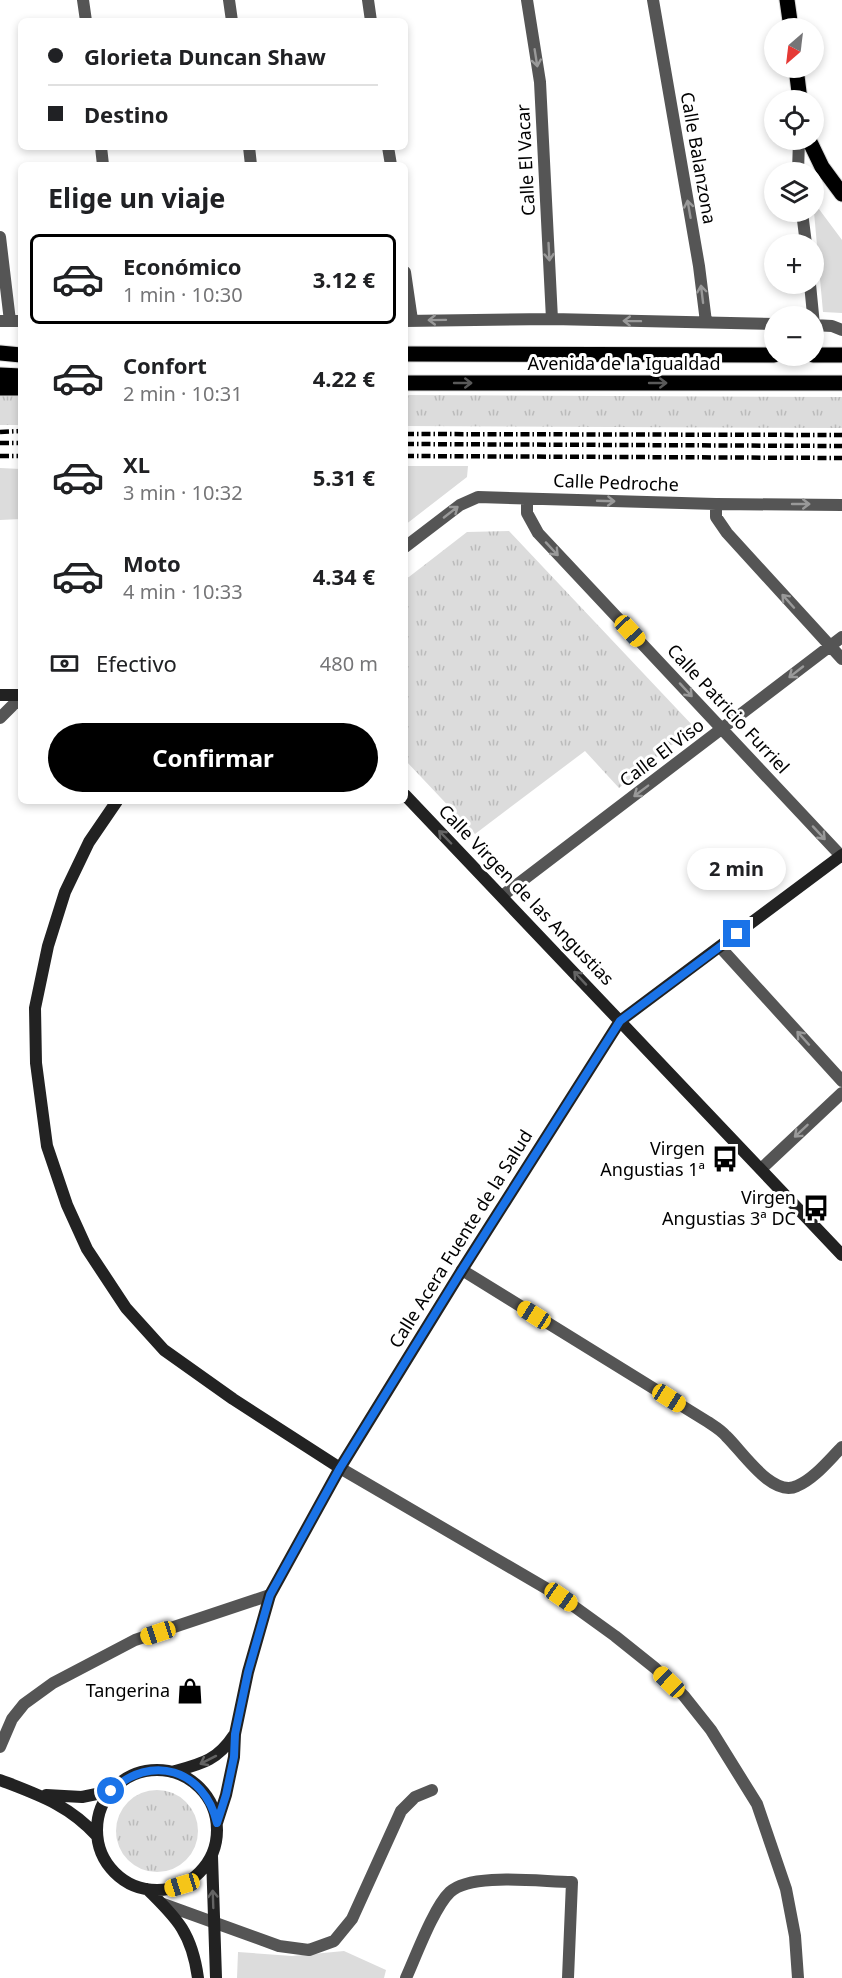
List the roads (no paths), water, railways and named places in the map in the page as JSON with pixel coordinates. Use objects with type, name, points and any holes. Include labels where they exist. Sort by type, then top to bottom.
[{"type":"main road","points":[[787,0],[790,18]]},
{"type":"main road","points":[[814,150],[822,167],[842,194]]},
{"type":"main road","points":[[0,353],[18,355]]},
{"type":"main road","name":"Avenida de la Igualdad","points":[[408,354],[764,355]]},
{"type":"main road","points":[[824,355],[842,355]]},
{"type":"main road","points":[[0,375],[18,376]]},
{"type":"main road","name":"Avenida de la Igualdad","points":[[408,383],[842,384]]},
{"type":"main road","points":[[0,388],[18,388]]},
{"type":"main road","points":[[0,695],[18,695]]},
{"type":"main road","name":"Calle Virgen de las Angustias","points":[[408,798],[842,1255]]},
{"type":"main road","points":[[115,804],[89,842],[65,892],[48,946],[35,1008],[36,1063],[47,1146],[67,1205],[87,1249],[126,1308],[164,1350],[233,1399],[340,1468]]},
{"type":"main road","name":"Calle Acera Fuente de la Salud","points":[[217,1823],[234,1757],[235,1734],[253,1651],[270,1595],[340,1468],[620,1021],[842,856]]},
{"type":"main road","name":"Calle Acera Fuente de la Salud","points":[[172,1772],[213,1758],[225,1749],[235,1734]]},
{"type":"main road","points":[[97,1836],[102,1805],[111,1791],[132,1775],[145,1771],[172,1772],[198,1785],[214,1809],[217,1823],[218,1834],[212,1856],[216,1978]]},
{"type":"main road","points":[[0,1780],[39,1795],[82,1820],[97,1836],[107,1863],[127,1882],[147,1889],[168,1889],[182,1885],[194,1878],[212,1856]]},
{"type":"main road","points":[[39,1795],[82,1797],[111,1791]]},
{"type":"main road","points":[[147,1889],[173,1913],[192,1948],[198,1978]]},
{"type":"street","points":[[83,0],[86,18]]},
{"type":"street","points":[[229,0],[232,18]]},
{"type":"street","points":[[368,0],[371,18]]},
{"type":"street","name":"Calle El Vacar","points":[[527,0],[540,82],[552,319]]},
{"type":"street","name":"Calle Balanzona","points":[[653,0],[699,266],[706,322]]},
{"type":"street","points":[[0,237],[10,321]]},
{"type":"street","points":[[408,321],[552,319],[764,324]]},
{"type":"street","points":[[824,326],[842,330]]},
{"type":"street","name":"Calle Pedroche","points":[[408,545],[460,505],[478,498],[842,505]]},
{"type":"street","name":"Calle Patricio Furriel","points":[[527,499],[527,513],[538,533],[842,856]]},
{"type":"street","points":[[716,504],[716,517],[727,533],[842,659]]},
{"type":"street","name":"Calle El Viso","points":[[502,896],[842,637]]},
{"type":"street","points":[[0,718],[18,702]]},
{"type":"street","points":[[720,947],[842,1081]]},
{"type":"street","points":[[760,1169],[842,1093]]},
{"type":"street","points":[[462,1270],[708,1422],[724,1434],[766,1480],[780,1487],[795,1488],[807,1480],[842,1447]]},
{"type":"street","points":[[340,1468],[561,1597],[655,1668],[684,1696],[711,1730],[757,1804],[786,1889],[795,1936],[798,1978]]},
{"type":"street","points":[[0,1747],[18,1711],[53,1683],[135,1640],[270,1595]]},
{"type":"street","points":[[163,1904],[279,1946],[309,1950],[334,1941],[352,1919],[401,1811],[415,1797],[432,1790]]},
{"type":"street","points":[[406,1978],[440,1905],[450,1892],[462,1884],[479,1880],[572,1882],[568,1978]]},
{"type":"railway","points":[[0,432],[18,431]]},
{"type":"railway","points":[[408,434],[842,435]]},
{"type":"railway","points":[[0,443],[18,443]]},
{"type":"railway","points":[[408,444],[842,446]]},
{"type":"railway","points":[[0,456],[18,456]]},
{"type":"railway","points":[[408,456],[842,458]]},
{"type":"place","name":"Virgen Angustias 1ª","points":[[725,1159]]},
{"type":"place","name":"Virgen Angustias 3ª DC","points":[[816,1208]]},
{"type":"place","name":"Tangerina","points":[[190,1691]]}]
